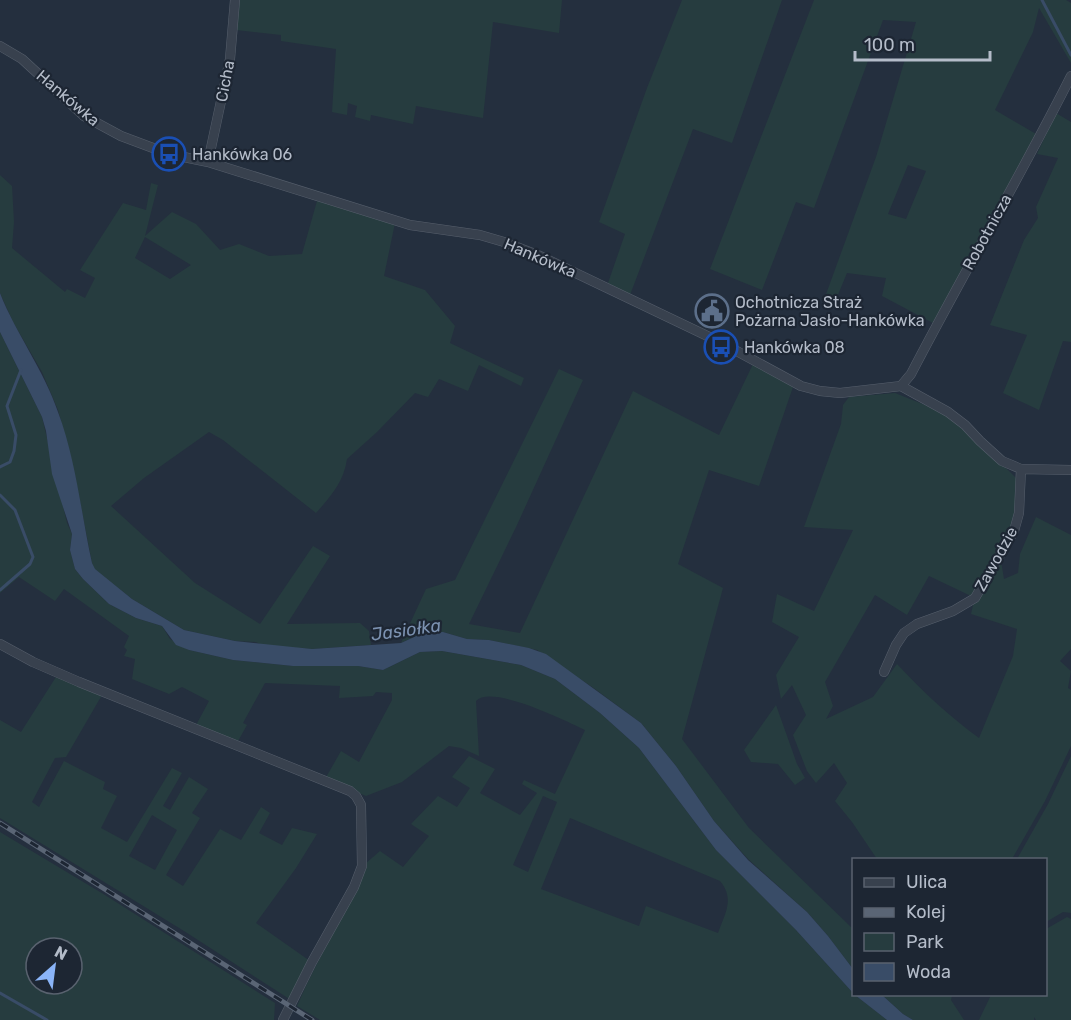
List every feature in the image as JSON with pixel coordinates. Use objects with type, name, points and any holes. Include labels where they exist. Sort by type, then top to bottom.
[{"type":"street","name":"Cicha","points":[[208,162],[230,59],[235,0]]},
{"type":"street","name":"Hankówka","points":[[0,46],[22,59],[84,116],[104,128],[168,154],[208,162],[410,225],[480,235],[504,242],[540,256],[722,343],[801,386],[840,393],[901,386]]},
{"type":"street","name":"Robotnicza","points":[[901,386],[911,374],[972,258],[1036,145],[1071,76]]},
{"type":"street","points":[[901,386],[948,412],[1002,461],[1021,469],[1071,470]]},
{"type":"street","name":"Zawodzie","points":[[884,672],[904,633],[917,624],[953,611],[975,598],[1014,531],[1019,513],[1021,469]]},
{"type":"street","points":[[0,644],[33,662],[79,682],[350,791],[356,796],[360,804],[362,866],[354,887],[317,952],[284,1020]]},
{"type":"green space","points":[[239,0],[562,0],[559,33],[493,22],[483,118],[416,106],[413,124],[371,115],[370,121],[355,117],[357,106],[348,103],[347,115],[332,112],[336,49],[281,41],[281,35],[236,30]]},
{"type":"green space","points":[[682,0],[782,0],[732,143],[693,129],[630,295],[608,283],[625,234],[599,222],[647,88]]},
{"type":"green space","points":[[814,0],[1066,0],[1071,3],[1071,63],[1039,8],[1033,32],[995,110],[1036,134],[933,323],[882,296],[886,278],[847,273],[835,302],[825,297],[876,157],[916,22],[883,20],[814,208],[796,202],[762,290],[710,269]],"holes":[[[908,165],[926,171],[906,219],[888,214]]]},
{"type":"green space","points":[[1056,113],[1071,122],[1071,342],[1063,341],[1039,410],[1003,393],[1027,335],[990,325],[1024,240],[1038,218],[1036,207],[1058,158],[1037,154]]},
{"type":"green space","points":[[0,175],[12,186],[14,222],[12,248],[65,292],[67,289],[85,298],[95,278],[80,270],[123,203],[146,210],[151,183],[158,185],[145,236],[172,212],[196,224],[220,250],[239,244],[269,256],[302,254],[317,201],[395,223],[384,276],[425,290],[455,326],[450,343],[524,378],[521,386],[479,365],[468,391],[439,379],[428,397],[415,393],[347,459],[340,482],[316,513],[223,440],[209,432],[144,478],[111,506],[195,583],[260,624],[313,546],[330,556],[287,624],[360,623],[369,631],[371,645],[312,649],[264,646],[256,642],[235,641],[184,630],[132,599],[94,569],[74,471],[58,410],[42,372],[13,322],[0,293]],"holes":[[[145,237],[191,265],[170,279],[135,258]]]},
{"type":"green space","points":[[0,332],[42,417],[67,523],[72,534],[70,550],[75,569],[109,604],[136,618],[162,626],[170,639],[189,650],[233,660],[293,666],[358,666],[383,670],[420,652],[442,651],[521,665],[555,679],[600,713],[639,748],[716,850],[796,930],[852,992],[852,996],[857,996],[887,1020],[320,1020],[297,1006],[366,869],[365,864],[380,851],[403,867],[429,836],[411,824],[438,796],[457,807],[470,788],[452,777],[469,756],[495,769],[480,793],[520,815],[537,793],[522,784],[524,780],[555,794],[585,730],[512,700],[484,697],[476,701],[479,756],[461,748],[449,746],[402,782],[366,796],[325,779],[341,751],[359,762],[392,700],[392,693],[376,692],[373,696],[339,698],[340,686],[265,683],[243,723],[247,725],[237,743],[195,727],[209,701],[182,687],[169,694],[132,679],[135,659],[124,656],[127,650],[124,647],[129,636],[64,589],[55,601],[19,577],[0,593]],"holes":[[[543,796],[557,802],[528,872],[513,865]],[[570,818],[720,881],[725,888],[728,900],[726,913],[718,933],[646,906],[639,926],[541,889]]]},
{"type":"green space","points":[[753,364],[793,387],[759,486],[709,470],[678,564],[723,588],[682,739],[749,828],[852,928],[852,968],[807,912],[748,859],[714,821],[676,766],[641,723],[595,689],[537,650],[489,640],[467,639],[443,632],[425,632],[401,643],[426,589],[455,580],[559,369],[583,380],[469,624],[520,633],[633,391],[719,435]]},
{"type":"green space","points":[[895,393],[951,419],[1016,478],[1016,511],[1012,530],[971,596],[929,576],[907,615],[875,595],[825,682],[833,706],[826,719],[873,697],[897,664],[936,703],[979,738],[1013,656],[1017,629],[971,614],[974,601],[1001,561],[1004,579],[1018,573],[1020,554],[1036,517],[1071,535],[1071,649],[1060,661],[1071,671],[1068,688],[1071,690],[1071,746],[1045,801],[1013,858],[876,858],[835,801],[847,783],[834,763],[816,783],[807,771],[793,735],[806,715],[792,685],[781,699],[776,675],[799,637],[772,622],[777,594],[814,611],[853,530],[804,527],[841,424],[843,405],[849,397]]},
{"type":"green space","points":[[56,677],[102,695],[66,757],[55,758],[32,802],[39,807],[64,761],[105,782],[103,789],[117,796],[101,828],[127,842],[172,768],[182,773],[163,806],[170,810],[189,777],[208,789],[192,813],[200,818],[166,875],[183,886],[220,829],[241,840],[261,807],[270,813],[259,833],[282,845],[292,828],[317,834],[296,868],[256,923],[310,961],[291,1000],[0,818],[0,720],[21,732]],"holes":[[[152,815],[177,830],[155,870],[129,856]]]},
{"type":"green space","points":[[776,705],[797,764],[805,778],[795,785],[778,764],[751,762],[744,750]]},
{"type":"green space","points":[[1071,756],[1071,913],[1063,912],[1047,921],[1047,858],[1018,858],[1048,804]]},
{"type":"green space","points":[[0,832],[105,895],[275,1003],[274,1020],[0,1020]]},
{"type":"green space","points":[[1067,917],[1071,919],[1071,1020],[1036,1020],[1034,1017],[1034,1020],[979,1020],[991,996],[1047,996],[1047,928]]},
{"type":"green space","points":[[883,996],[952,996],[951,1000],[964,1020],[913,1020]]},
{"type":"water","points":[[0,293],[45,381],[58,412],[78,487],[92,563],[95,569],[132,599],[184,630],[235,641],[312,649],[401,643],[425,632],[443,632],[467,639],[489,640],[529,648],[546,654],[641,723],[676,766],[714,821],[748,860],[807,912],[828,936],[852,968],[852,992],[796,930],[716,850],[639,748],[600,713],[555,679],[521,665],[442,651],[420,652],[383,670],[358,666],[293,666],[233,660],[176,645],[162,626],[136,618],[109,604],[75,569],[70,550],[72,534],[52,474],[42,417],[0,332]]},
{"type":"water","points":[[856,996],[883,996],[913,1020],[887,1020]]},
{"type":"waterway","points":[[1042,0],[1071,55]]},
{"type":"waterway","points":[[0,467],[10,462],[14,451],[16,435],[7,406],[21,370]]},
{"type":"waterway","points":[[0,495],[15,510],[33,557],[30,564],[0,590]]},
{"type":"waterway","points":[[0,993],[47,1020]]},
{"type":"railway","points":[[0,823],[312,1020]]},
{"type":"place","name":"Hankówka 06","points":[[169,154]]},
{"type":"place","name":"Ochotnicza Straż Pożarna Jasło-Hankówka","points":[[712,311]]},
{"type":"place","name":"Hankówka 08","points":[[721,347]]},
{"type":"water label","name":"Jasiołka","points":[[406,630]]}]
